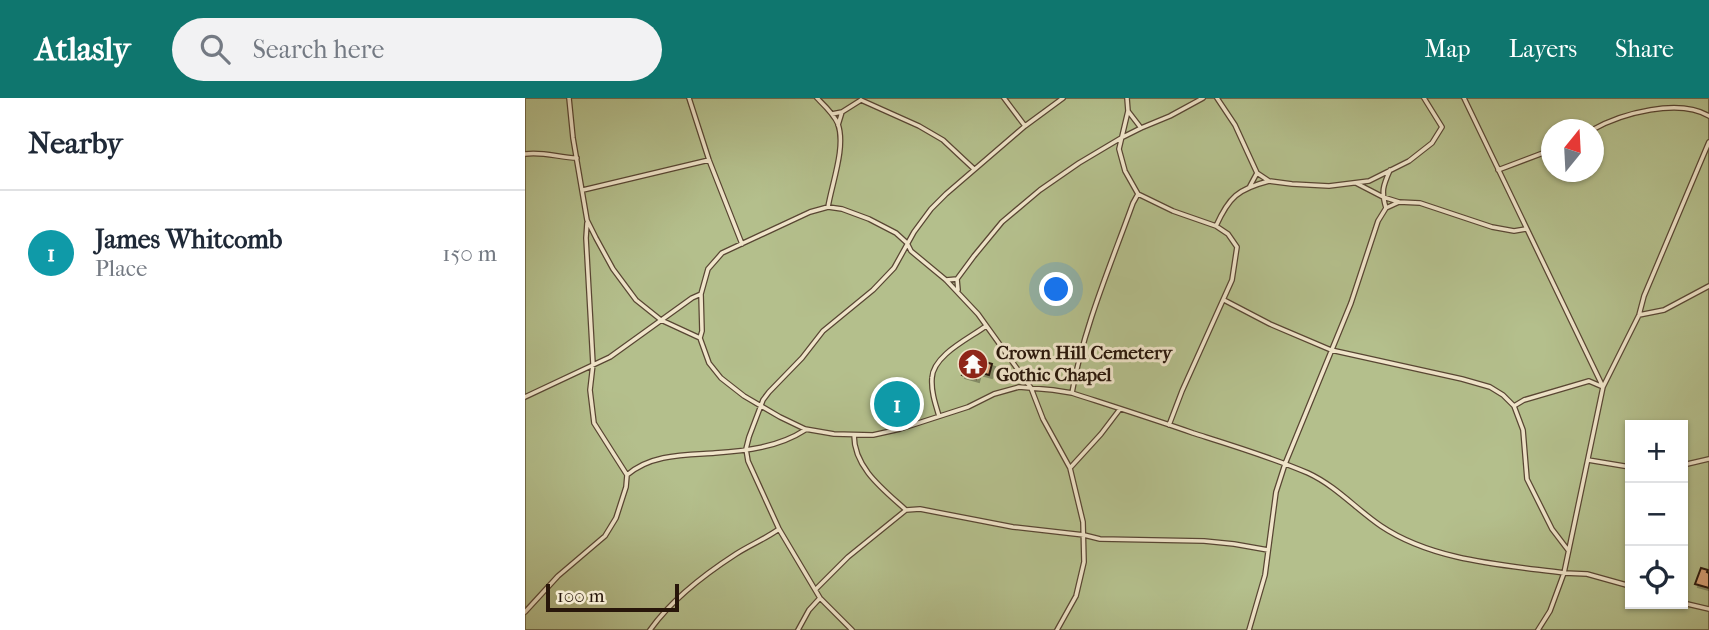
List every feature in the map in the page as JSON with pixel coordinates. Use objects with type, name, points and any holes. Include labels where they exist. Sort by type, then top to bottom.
[{"type":"lane","points":[[525,612],[558,576],[605,536],[616,518],[626,487],[627,475],[594,423],[590,390],[593,364],[587,220],[569,98]]},
{"type":"lane","points":[[689,98],[709,160],[742,244]]},
{"type":"lane","points":[[817,98],[838,125]]},
{"type":"lane","points":[[1004,98],[1025,126]]},
{"type":"lane","points":[[852,630],[820,598],[779,529],[748,461],[745,449],[761,406],[769,392],[823,331],[873,290],[894,268],[907,243],[932,209],[974,169],[1063,98]]},
{"type":"lane","points":[[1127,98],[1128,111],[1119,149],[1125,171],[1138,194],[1173,211],[1216,226],[1228,234],[1237,247],[1232,280],[1182,391],[1170,425]]},
{"type":"lane","points":[[958,292],[957,279],[974,256],[1002,222],[1040,190],[1121,138],[1203,98]]},
{"type":"lane","points":[[1217,98],[1235,125],[1257,173],[1269,181]]},
{"type":"lane","points":[[1216,226],[1229,201],[1250,186],[1269,181],[1329,186],[1369,181],[1409,161],[1432,143],[1442,127],[1424,98]]},
{"type":"lane","points":[[1464,98],[1603,387]]},
{"type":"lane","points":[[832,114],[842,112],[862,99],[931,133],[950,146],[974,169]]},
{"type":"lane","points":[[1604,125],[1652,105],[1668,103],[1691,106],[1709,116]]},
{"type":"lane","points":[[1128,111],[1141,128]]},
{"type":"lane","points":[[828,207],[837,166],[840,145],[838,125],[842,112]]},
{"type":"lane","points":[[1538,630],[1550,611],[1564,573],[1603,387],[1639,316],[1644,296],[1709,142]]},
{"type":"lane","points":[[1109,145],[1119,149]]},
{"type":"lane","points":[[525,154],[577,158]]},
{"type":"lane","points":[[1498,170],[1541,154]]},
{"type":"lane","points":[[583,190],[709,160]]},
{"type":"lane","points":[[1386,208],[1383,187],[1391,169]]},
{"type":"lane","points":[[1250,186],[1257,173]]},
{"type":"lane","points":[[1354,182],[1399,202],[1420,203],[1492,227],[1514,231],[1526,229]]},
{"type":"lane","points":[[1072,393],[1095,307],[1138,194]]},
{"type":"lane","points":[[1249,630],[1265,575],[1276,492],[1285,464],[1351,303],[1378,221],[1386,208],[1399,202]]},
{"type":"lane","points":[[700,338],[701,294],[708,269],[722,253],[810,212],[828,207],[869,219],[896,233],[911,251],[958,292],[986,326],[1031,388],[1070,468],[1083,522],[1084,562],[1076,596],[1057,630]]},
{"type":"lane","points":[[587,220],[613,269],[636,300],[661,320],[700,338],[709,363],[721,378],[744,396],[805,429],[834,434],[873,435],[968,407],[994,394],[1019,387],[1072,393],[1310,474],[1337,491],[1381,526],[1430,549],[1469,559],[1587,574],[1625,585]]},
{"type":"lane","points":[[946,280],[957,279]]},
{"type":"lane","points":[[1639,316],[1664,310],[1709,286]]},
{"type":"lane","points":[[525,397],[610,357],[701,294]]},
{"type":"lane","points":[[1224,300],[1270,324],[1331,350],[1490,387],[1503,395],[1514,406],[1523,430],[1527,479],[1552,529],[1568,550]]},
{"type":"lane","points":[[939,416],[932,389],[932,374],[945,354],[986,326]]},
{"type":"lane","points":[[1588,382],[1593,367]]},
{"type":"lane","points":[[1514,406],[1524,400],[1588,382],[1603,387]]},
{"type":"lane","points":[[1070,468],[1120,408]]},
{"type":"lane","points":[[627,475],[638,466],[678,454],[757,448],[789,438],[805,429]]},
{"type":"lane","points":[[854,435],[854,447],[859,460],[877,485],[906,510]]},
{"type":"lane","points":[[1588,460],[1625,466]]},
{"type":"lane","points":[[1688,464],[1709,460]]},
{"type":"lane","points":[[816,589],[848,557],[906,510],[920,509],[1013,527],[1084,535],[1100,540],[1204,541],[1268,550]]},
{"type":"lane","points":[[650,630],[697,581],[779,529]]},
{"type":"lane","points":[[799,630],[809,610],[820,598]]},
{"type":"lane","points":[[1688,604],[1709,609]]},
{"type":"green space","points":[[525,98],[1709,98],[1709,630],[525,630]]},
{"type":"building","points":[[969,351],[983,355],[982,361],[992,364],[989,375],[978,372],[976,379],[962,375],[965,366],[961,365],[963,358],[967,359]]},
{"type":"building","points":[[1701,568],[1708,570],[1709,588],[1695,584]]},
{"type":"place","name":"Crown Hill Cemetery Gothic Chapel","points":[[973,364]]},
{"type":"place","name":"James Whitcomb","points":[[897,404]]}]
